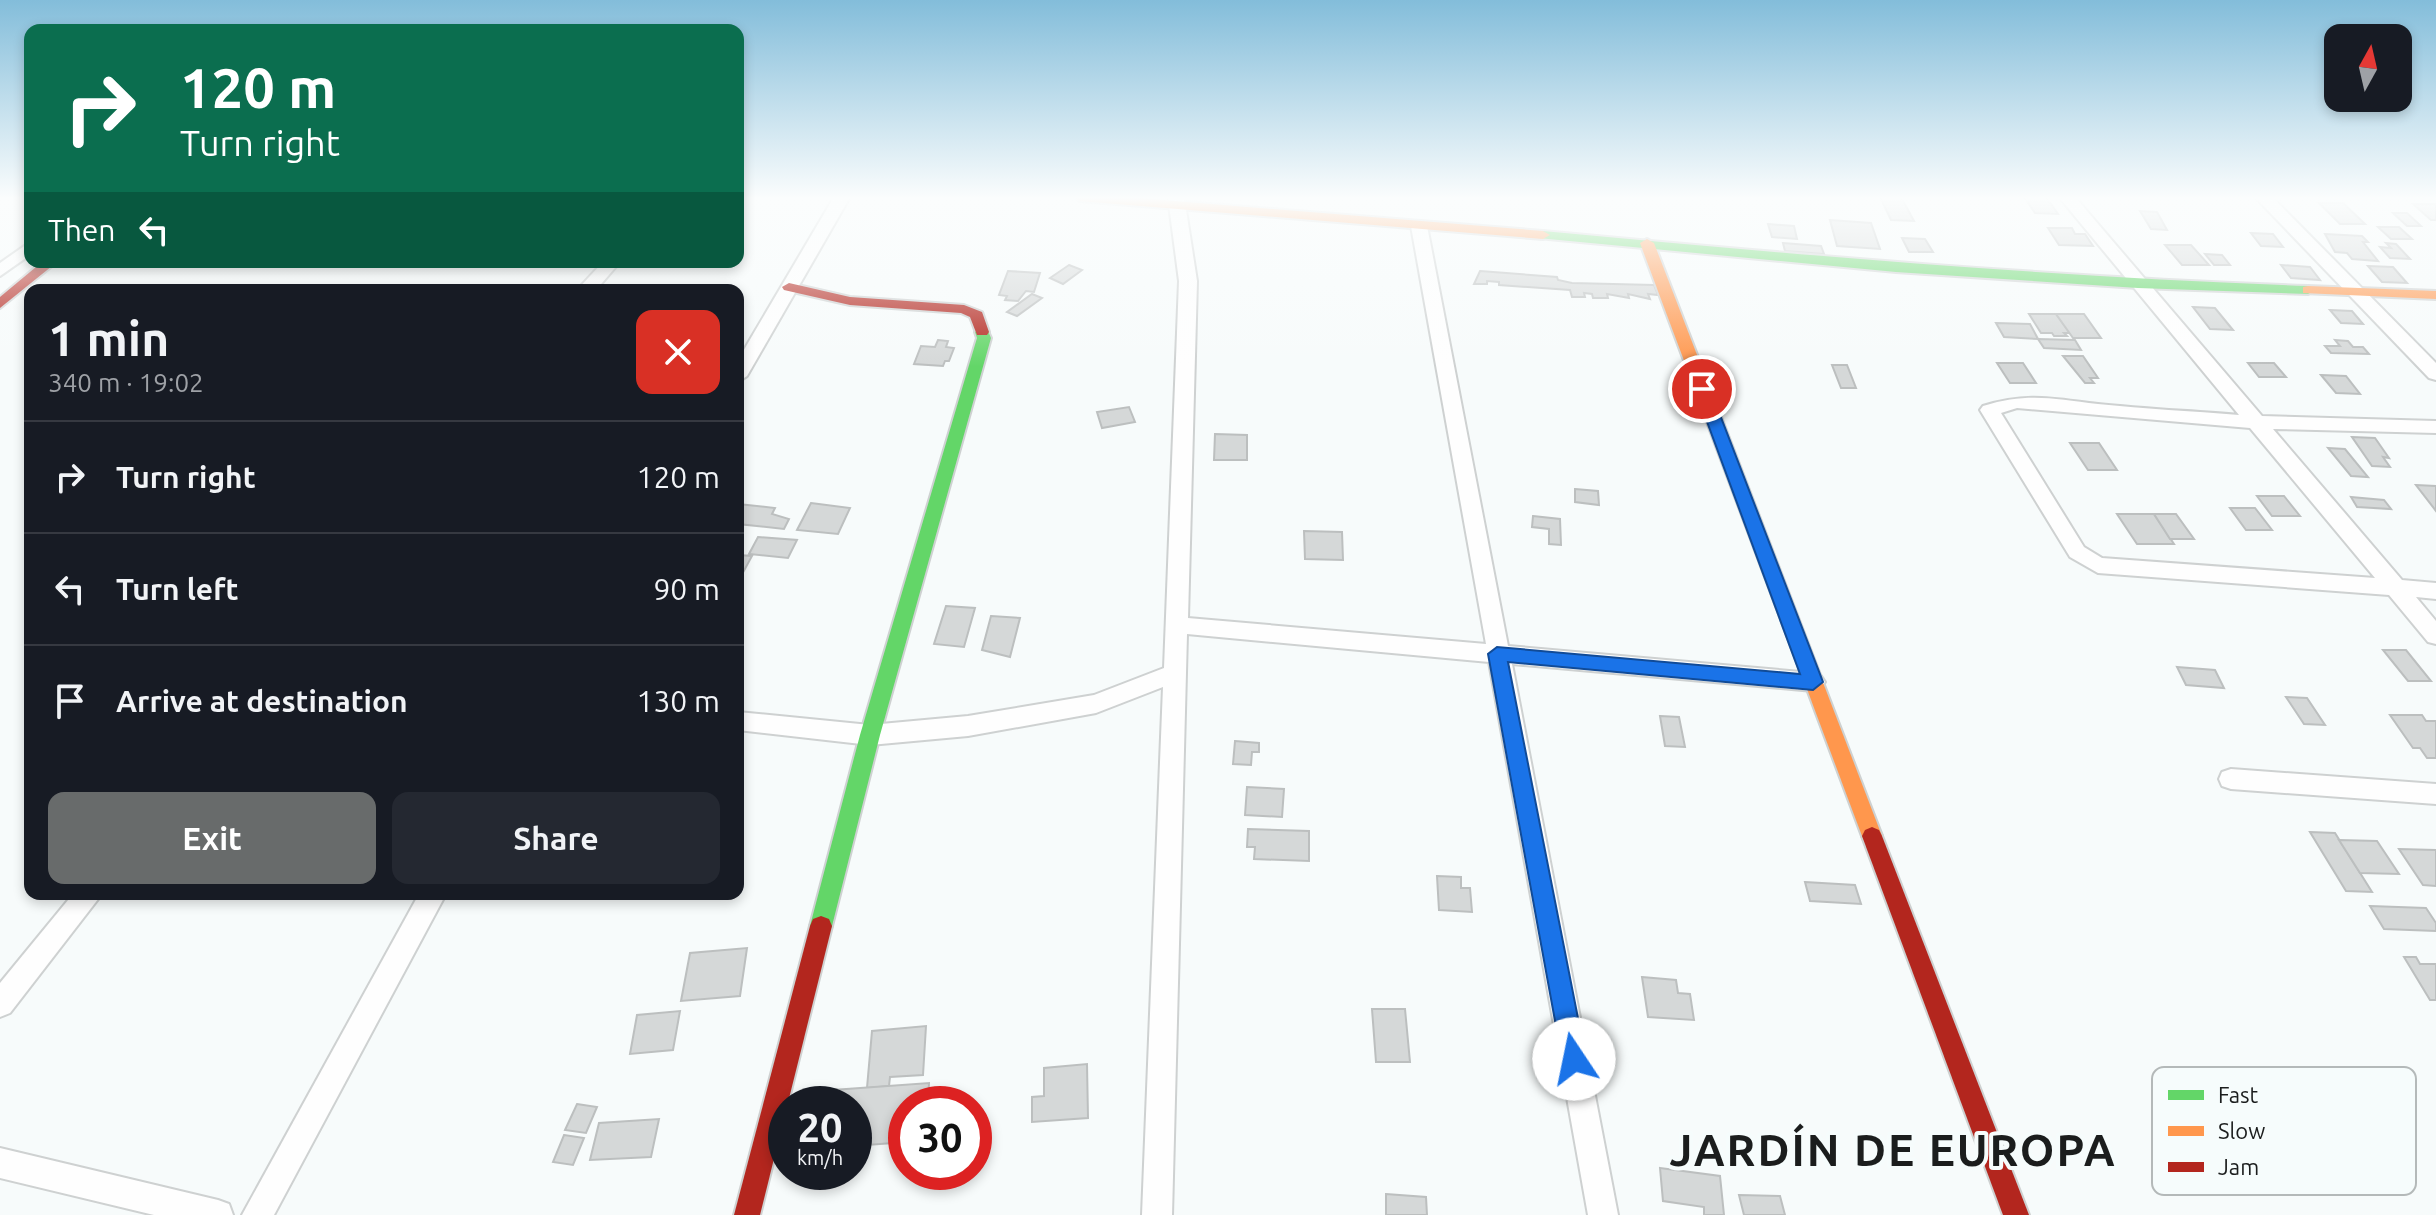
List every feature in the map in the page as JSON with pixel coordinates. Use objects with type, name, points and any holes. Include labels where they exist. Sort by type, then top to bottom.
[{"type":"main road","points":[[1651,254],[2016,1215]]},
{"type":"main road","points":[[1754,254],[1896,268],[2138,284],[2436,295]]},
{"type":"main road","points":[[0,304],[43,268]]},
{"type":"main road","points":[[747,1215],[870,735],[984,338],[977,315],[964,309],[850,301],[789,287]]},
{"type":"street","points":[[0,271],[22,254]]},
{"type":"street","points":[[744,366],[809,254]]},
{"type":"street","points":[[1157,1215],[1188,281],[1184,254]]},
{"type":"street","points":[[1424,254],[1603,1215]]},
{"type":"street","points":[[2113,254],[2252,422],[2436,636]]},
{"type":"street","points":[[2318,254],[2436,374]]},
{"type":"street","points":[[592,284],[606,268]]},
{"type":"street","points":[[2436,427],[2252,422],[2098,410],[2049,402],[2016,402],[1990,410],[2077,552],[2098,565],[2436,591]]},
{"type":"street","points":[[1175,625],[1813,682]]},
{"type":"street","points":[[744,722],[870,735],[968,726],[1096,704],[1174,673]]},
{"type":"street","points":[[2231,779],[2436,794]]},
{"type":"street","points":[[0,1004],[84,900]]},
{"type":"street","points":[[257,1215],[430,900]]},
{"type":"street","points":[[0,1163],[218,1215]]},
{"type":"building","points":[[2172,254],[2199,254],[2209,265],[2182,265]]},
{"type":"building","points":[[2205,254],[2222,255],[2230,265],[2214,265]]},
{"type":"building","points":[[2348,254],[2372,254],[2378,261],[2352,259]]},
{"type":"building","points":[[2386,254],[2405,254],[2410,259],[2390,258]]},
{"type":"building","points":[[1069,265],[1082,270],[1063,284],[1050,278]]},
{"type":"building","points":[[2281,265],[2310,267],[2320,280],[2291,278]]},
{"type":"building","points":[[2368,266],[2393,267],[2407,283],[2382,282]]},
{"type":"building","points":[[1008,271],[1040,273],[1034,292],[1026,291],[1018,301],[1005,300],[1007,296],[999,295]]},
{"type":"building","points":[[1480,271],[1557,277],[1558,280],[1572,283],[1654,285],[1658,295],[1648,294],[1650,299],[1628,294],[1629,298],[1607,294],[1608,298],[1593,298],[1592,294],[1584,293],[1585,297],[1572,297],[1570,290],[1499,285],[1499,282],[1487,281],[1487,284],[1474,284]]},
{"type":"building","points":[[1032,294],[1042,298],[1017,316],[1007,312]]},
{"type":"building","points":[[2193,307],[2215,308],[2233,330],[2210,329]]},
{"type":"building","points":[[2330,310],[2352,311],[2363,324],[2341,323]]},
{"type":"building","points":[[2029,314],[2056,314],[2070,333],[2054,336],[2052,333],[2041,333]]},
{"type":"building","points":[[2056,314],[2084,314],[2101,338],[2073,338]]},
{"type":"building","points":[[1996,323],[2030,324],[2038,339],[2004,337]]},
{"type":"building","points":[[2038,339],[2075,340],[2081,350],[2044,348]]},
{"type":"building","points":[[938,340],[948,341],[946,347],[954,348],[949,361],[945,361],[943,366],[914,364],[921,346],[935,347]]},
{"type":"building","points":[[2335,340],[2348,341],[2353,347],[2363,347],[2369,354],[2331,353],[2325,346],[2340,346]]},
{"type":"building","points":[[2063,356],[2083,356],[2098,378],[2090,378],[2094,383],[2085,383]]},
{"type":"building","points":[[1997,363],[2023,363],[2036,383],[2010,383]]},
{"type":"building","points":[[2248,363],[2274,363],[2286,377],[2259,377]]},
{"type":"building","points":[[1832,365],[1847,365],[1856,388],[1841,388]]},
{"type":"building","points":[[2321,375],[2346,376],[2360,394],[2336,393]]},
{"type":"building","points":[[1129,407],[1135,422],[1102,428],[1097,412]]},
{"type":"building","points":[[1215,434],[1247,435],[1247,460],[1214,460]]},
{"type":"building","points":[[2352,437],[2375,438],[2389,458],[2383,457],[2390,467],[2372,466]]},
{"type":"building","points":[[2070,443],[2099,443],[2117,470],[2088,470]]},
{"type":"building","points":[[2328,448],[2345,449],[2368,477],[2351,476]]},
{"type":"building","points":[[2416,485],[2436,486],[2436,511]]},
{"type":"building","points":[[1575,489],[1598,491],[1599,505],[1575,502]]},
{"type":"building","points":[[2257,496],[2284,496],[2300,516],[2272,516]]},
{"type":"building","points":[[2351,497],[2384,500],[2391,509],[2357,507]]},
{"type":"building","points":[[811,503],[850,508],[838,534],[797,530]]},
{"type":"building","points":[[744,505],[775,508],[772,514],[789,519],[784,529],[744,525]]},
{"type":"building","points":[[2230,508],[2255,508],[2272,530],[2246,530]]},
{"type":"building","points":[[2117,514],[2154,514],[2174,544],[2137,544]]},
{"type":"building","points":[[2154,514],[2176,514],[2194,539],[2170,539]]},
{"type":"building","points":[[1533,516],[1560,519],[1561,545],[1549,544],[1549,529],[1532,527]]},
{"type":"building","points":[[1304,531],[1342,532],[1343,560],[1305,559]]},
{"type":"building","points":[[758,537],[797,540],[788,558],[749,554]]},
{"type":"building","points":[[744,555],[752,556],[744,571]]},
{"type":"building","points":[[946,606],[975,608],[964,647],[934,644]]},
{"type":"building","points":[[991,616],[1020,618],[1010,657],[982,650]]},
{"type":"building","points":[[2383,650],[2406,650],[2431,681],[2408,681]]},
{"type":"building","points":[[2177,667],[2215,670],[2224,688],[2186,685]]},
{"type":"building","points":[[2286,697],[2307,698],[2325,725],[2304,724]]},
{"type":"building","points":[[2390,715],[2422,715],[2426,721],[2436,721],[2436,758],[2427,758],[2420,748],[2413,748]]},
{"type":"building","points":[[1660,716],[1679,717],[1685,747],[1665,746]]},
{"type":"building","points":[[1235,741],[1259,743],[1259,752],[1252,752],[1251,765],[1233,764]]},
{"type":"building","points":[[1247,787],[1284,789],[1282,817],[1245,815]]},
{"type":"building","points":[[1248,829],[1309,831],[1309,861],[1254,859],[1255,847],[1247,847]]},
{"type":"building","points":[[2310,832],[2335,833],[2372,892],[2346,891]]},
{"type":"building","points":[[2339,840],[2377,841],[2399,874],[2360,873]]},
{"type":"building","points":[[2399,849],[2436,850],[2436,886],[2423,885]]},
{"type":"building","points":[[1437,876],[1461,877],[1461,888],[1470,888],[1472,912],[1439,910]]},
{"type":"building","points":[[1805,882],[1855,885],[1861,904],[1810,901]]},
{"type":"building","points":[[2370,906],[2426,908],[2436,923],[2436,931],[2384,929]]},
{"type":"building","points":[[747,948],[740,996],[681,1001],[690,953]]},
{"type":"building","points":[[2404,957],[2416,957],[2420,964],[2436,964],[2436,1000],[2430,1000]]},
{"type":"building","points":[[1642,977],[1676,980],[1678,993],[1690,994],[1694,1020],[1648,1017]]},
{"type":"building","points":[[1372,1009],[1405,1009],[1410,1062],[1376,1062]]},
{"type":"building","points":[[680,1011],[673,1050],[630,1054],[637,1015]]},
{"type":"building","points":[[926,1026],[923,1075],[890,1077],[889,1086],[867,1086],[872,1031]]},
{"type":"building","points":[[1087,1064],[1088,1118],[1032,1122],[1032,1097],[1044,1096],[1044,1068]]},
{"type":"building","points":[[929,1083],[929,1086],[888,1086],[888,1143],[872,1145],[872,1087]]},
{"type":"building","points":[[577,1104],[597,1107],[586,1133],[565,1130]]},
{"type":"building","points":[[659,1119],[651,1157],[590,1160],[599,1123]]},
{"type":"building","points":[[564,1135],[584,1138],[573,1165],[553,1162]]},
{"type":"building","points":[[1660,1168],[1720,1176],[1724,1215],[1704,1215],[1704,1207],[1663,1201]]},
{"type":"building","points":[[1386,1194],[1426,1197],[1427,1215],[1386,1215]]},
{"type":"building","points":[[1739,1195],[1780,1196],[1785,1215],[1744,1215]]},
{"type":"traffic: fast","points":[[1743,254],[1896,268],[2138,284],[2308,290]]},
{"type":"traffic: fast","points":[[821,926],[870,735],[984,338],[982,332]]},
{"type":"traffic: slow","points":[[1651,254],[1872,836]]},
{"type":"traffic: slow","points":[[2308,290],[2436,295]]},
{"type":"traffic: jam","points":[[0,304],[43,268]]},
{"type":"traffic: jam","points":[[789,287],[850,301],[964,309],[977,315],[982,332]]},
{"type":"traffic: jam","points":[[1872,836],[2016,1215]]},
{"type":"traffic: jam","points":[[747,1215],[821,926]]},
{"type":"district","name":"JARDÍN DE EUROPA","points":[[1893,1149]]},
{"type":"route","points":[[1574,1059],[1497,654],[1813,682],[1702,389]]}]
